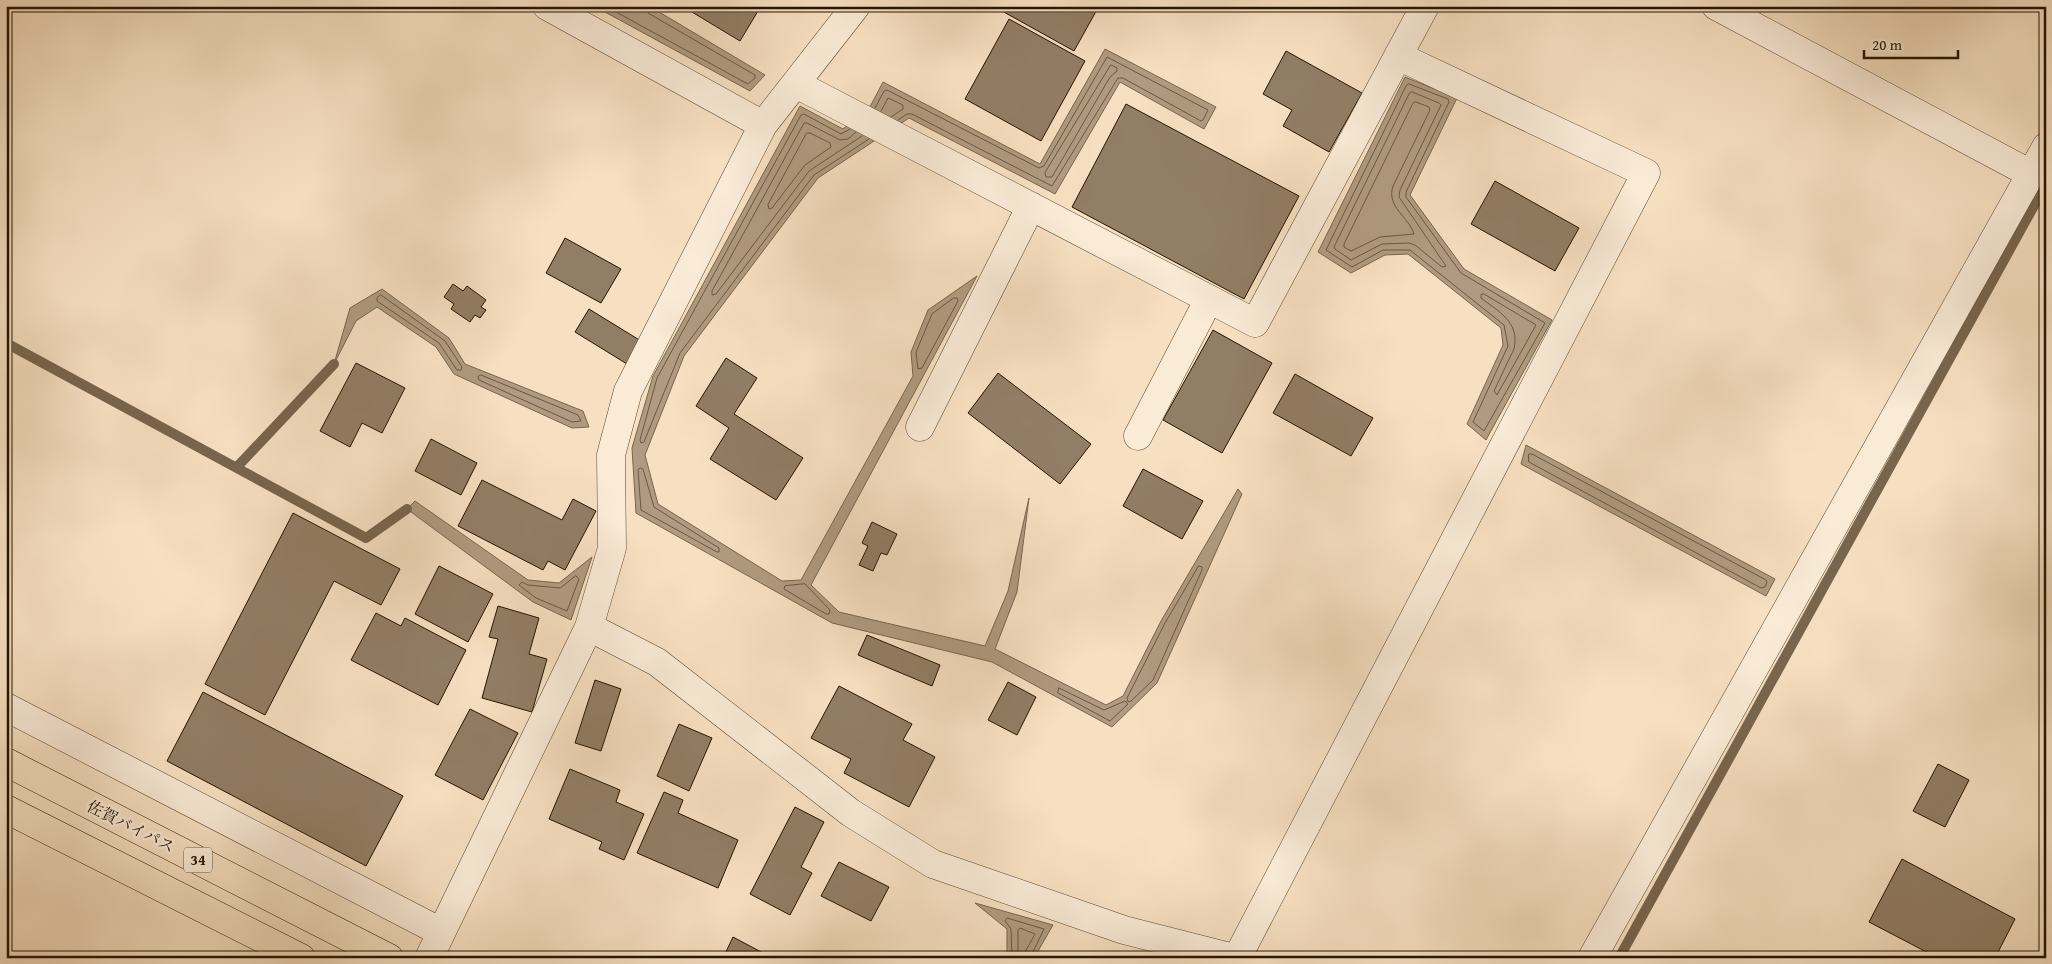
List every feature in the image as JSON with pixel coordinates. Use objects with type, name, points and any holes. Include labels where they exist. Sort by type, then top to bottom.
[{"type":"highway","name":"佐賀バイパス","points":[[6,762],[389,958]]},
{"type":"highway","name":"34","points":[[6,809],[301,958]]},
{"type":"street","points":[[547,6],[764,125]]},
{"type":"street","points":[[429,958],[589,627],[612,548],[611,455],[628,391],[764,125],[856,6]]},
{"type":"street","points":[[796,84],[1255,323],[1425,6]]},
{"type":"street","points":[[1716,6],[2031,174]]},
{"type":"street","points":[[589,627],[657,662],[851,813],[933,864],[1124,930],[1236,958],[1646,174],[1398,56]]},
{"type":"street","points":[[1592,958],[2046,147]]},
{"type":"street","points":[[920,427],[1031,206]]},
{"type":"street","points":[[1138,436],[1209,299]]},
{"type":"street","points":[[6,707],[441,932]]},
{"type":"water","points":[[594,6],[649,6],[765,75],[750,91]]},
{"type":"water","points":[[1105,49],[1216,107],[1204,129],[1120,82],[1055,194],[909,118],[818,178],[684,356],[645,455],[658,504],[782,581],[801,580],[913,376],[911,352],[928,310],[977,276],[811,585],[839,612],[985,646],[1008,591],[1029,498],[1017,592],[995,649],[1106,705],[1123,696],[1161,621],[1238,489],[1242,494],[1157,683],[1112,727],[992,662],[832,623],[636,513],[632,448],[653,376],[800,106],[843,129],[871,105],[883,82],[1040,164]]},
{"type":"water","points":[[1405,77],[1457,98],[1410,195],[1464,269],[1552,320],[1486,440],[1467,424],[1503,345],[1501,328],[1408,254],[1385,255],[1351,273],[1318,252]]},
{"type":"water","points":[[382,289],[449,338],[465,364],[583,411],[589,427],[572,428],[454,374],[436,347],[377,307],[356,321],[334,364],[350,308]]},
{"type":"water","points":[[1526,445],[1775,579],[1766,596],[1521,464]]},
{"type":"water","points":[[415,501],[528,580],[559,583],[592,557],[571,620],[533,602],[407,509]]},
{"type":"water","points":[[975,903],[1053,925],[1034,958],[1007,958],[1007,929]]},
{"type":"building","points":[[682,6],[761,6],[740,41]]},
{"type":"building","points":[[993,6],[1099,6],[1074,51]]},
{"type":"building","points":[[1009,19],[1085,61],[1041,141],[965,99]]},
{"type":"building","points":[[1286,51],[1362,93],[1329,152],[1283,126],[1292,110],[1263,94]]},
{"type":"building","points":[[1126,104],[1299,196],[1244,299],[1072,207]]},
{"type":"building","points":[[1495,181],[1579,228],[1555,271],[1471,224]]},
{"type":"building","points":[[565,238],[621,269],[601,303],[546,273]]},
{"type":"building","points":[[453,284],[463,291],[467,286],[486,300],[481,307],[486,310],[480,318],[475,315],[470,322],[451,309],[454,304],[444,297]]},
{"type":"building","points":[[589,309],[641,341],[627,364],[575,332]]},
{"type":"building","points":[[1213,330],[1272,363],[1222,453],[1163,420]]},
{"type":"building","points":[[726,358],[757,378],[734,414],[803,458],[776,500],[710,459],[729,428],[696,406]]},
{"type":"building","points":[[356,363],[405,388],[382,433],[362,423],[350,447],[320,431]]},
{"type":"building","points":[[998,373],[1091,444],[1060,484],[968,413]]},
{"type":"building","points":[[1295,374],[1373,418],[1351,456],[1273,413]]},
{"type":"building","points":[[431,439],[477,463],[461,495],[415,471]]},
{"type":"building","points":[[1143,469],[1203,501],[1182,539],[1123,506]]},
{"type":"building","points":[[482,480],[562,520],[573,499],[596,511],[565,570],[548,561],[543,570],[458,526]]},
{"type":"building","points":[[293,513],[400,569],[381,605],[334,581],[265,715],[205,684]]},
{"type":"building","points":[[872,522],[897,534],[887,555],[881,553],[873,571],[859,565],[868,546],[862,543]]},
{"type":"building","points":[[439,566],[493,594],[468,642],[415,614]]},
{"type":"building","points":[[498,606],[539,618],[529,654],[547,659],[532,712],[482,698],[498,639],[489,637]]},
{"type":"building","points":[[376,613],[401,626],[405,618],[466,650],[438,705],[351,660]]},
{"type":"building","points":[[867,635],[940,665],[932,686],[858,655]]},
{"type":"building","points":[[595,680],[621,689],[601,751],[575,743]]},
{"type":"building","points":[[1008,682],[1036,697],[1017,735],[988,720]]},
{"type":"building","points":[[839,686],[912,724],[903,740],[935,757],[909,807],[844,773],[851,759],[811,738]]},
{"type":"building","points":[[203,692],[403,796],[366,866],[167,761]]},
{"type":"building","points":[[470,709],[518,733],[483,800],[435,775]]},
{"type":"building","points":[[679,724],[712,738],[689,791],[657,776]]},
{"type":"building","points":[[1938,764],[1969,780],[1945,827],[1913,811]]},
{"type":"building","points":[[570,769],[620,790],[616,802],[644,814],[624,860],[599,849],[602,842],[549,819]]},
{"type":"building","points":[[664,792],[683,800],[678,813],[738,840],[718,888],[637,853]]},
{"type":"building","points":[[795,807],[824,822],[801,867],[812,873],[790,915],[750,894]]},
{"type":"building","points":[[1902,859],[2015,919],[1995,958],[1938,958],[1869,922]]},
{"type":"building","points":[[839,862],[889,887],[871,921],[821,896]]},
{"type":"building","points":[[733,937],[765,954],[762,958],[723,958]]},
{"type":"waterway","points":[[1619,958],[2046,184]]},
{"type":"waterway","points":[[6,343],[366,538],[407,509]]},
{"type":"waterway","points":[[237,467],[334,364]]}]
